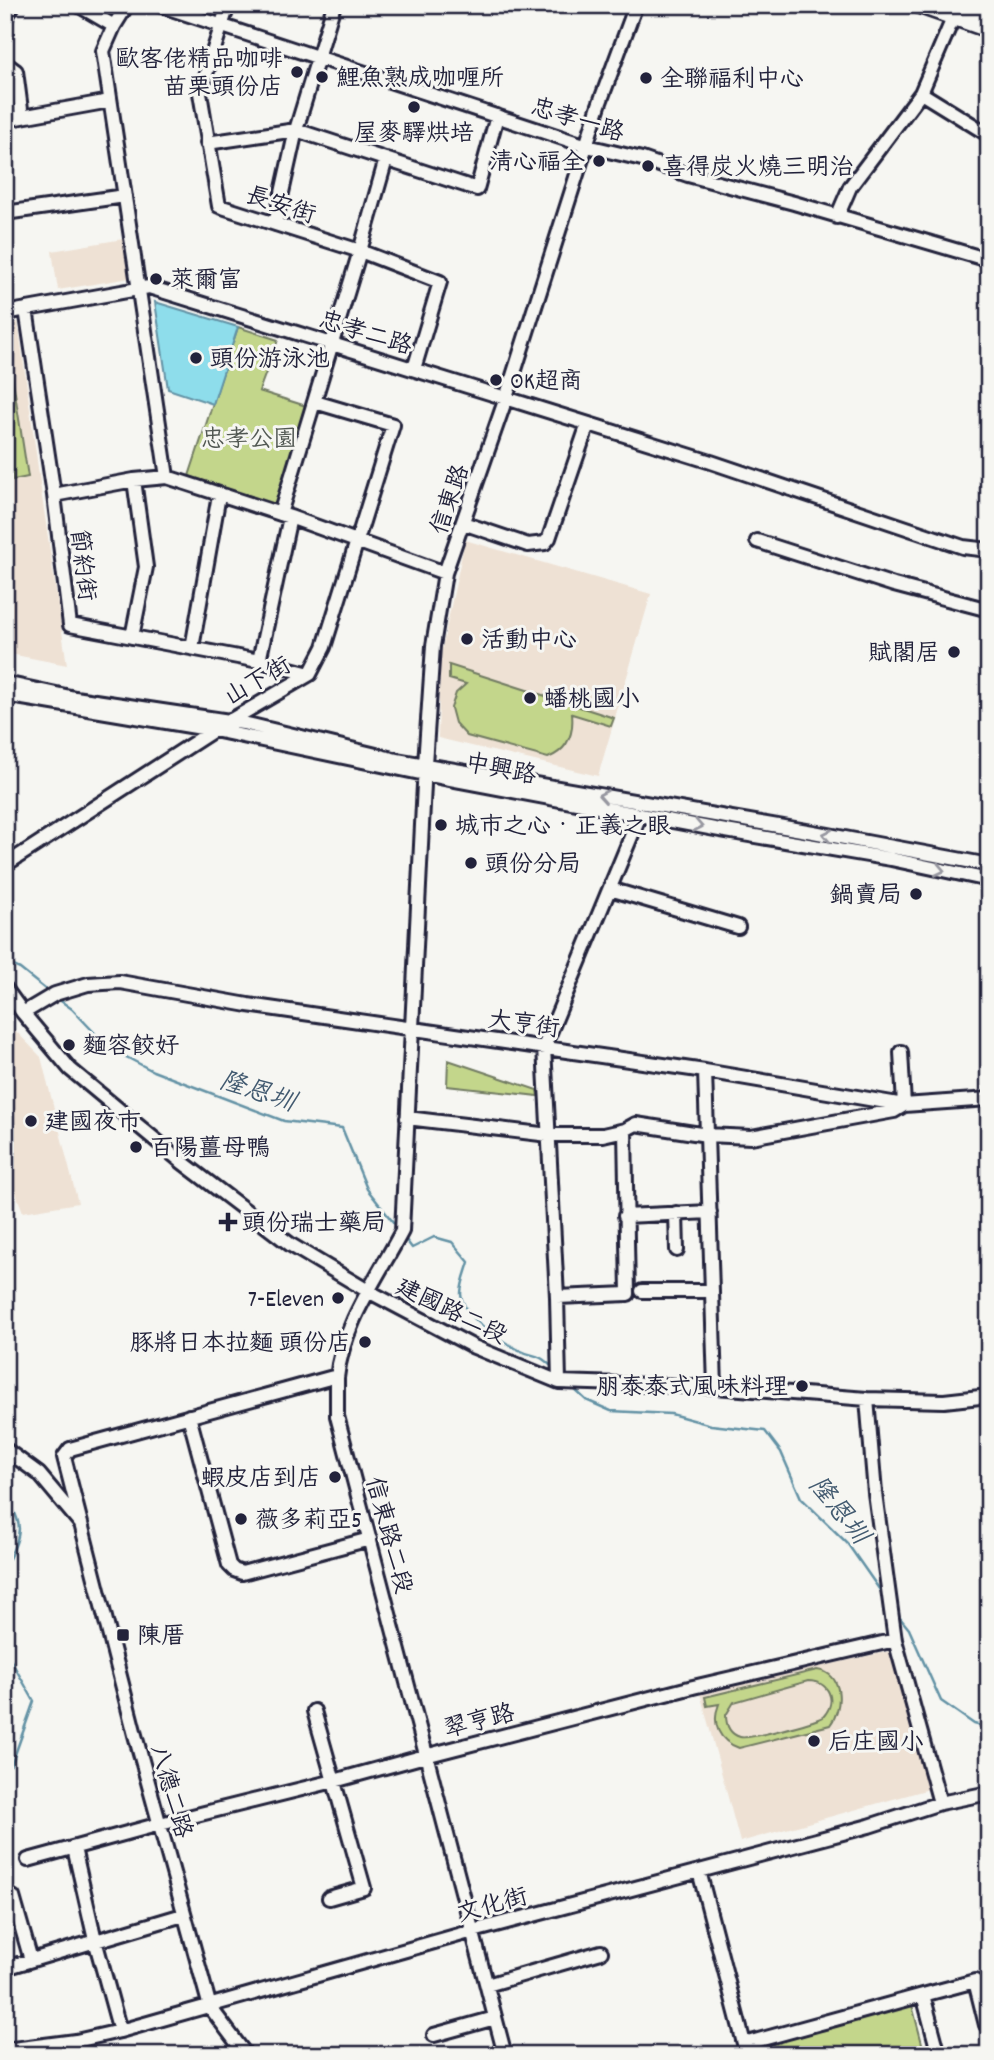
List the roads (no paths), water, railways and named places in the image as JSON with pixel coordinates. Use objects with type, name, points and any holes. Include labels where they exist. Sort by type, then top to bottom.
[{"type":"main road","points":[[920,5],[989,15]]},
{"type":"main road","points":[[957,9],[989,29]]},
{"type":"street","points":[[5,19],[13,5]]},
{"type":"street","points":[[78,5],[114,26]]},
{"type":"street","points":[[127,5],[103,51],[167,477]]},
{"type":"street","name":"忠孝一路","points":[[159,5],[587,146],[642,159],[688,175],[989,260]]},
{"type":"street","name":"長安街","points":[[228,5],[200,93],[219,206],[360,251],[440,282],[414,369]]},
{"type":"street","points":[[275,224],[296,130],[334,5]]},
{"type":"street","name":"信東路","points":[[413,1028],[424,769],[433,646],[445,573],[506,398],[599,105],[636,5]]},
{"type":"street","points":[[837,217],[850,187],[921,93],[957,9]]},
{"type":"street","points":[[5,63],[16,71],[22,117]]},
{"type":"street","points":[[921,93],[989,135]]},
{"type":"street","points":[[5,120],[110,101]]},
{"type":"street","points":[[207,143],[296,130],[477,188],[498,116]]},
{"type":"street","points":[[259,661],[285,516],[331,343],[386,159]]},
{"type":"street","points":[[5,213],[125,196]]},
{"type":"street","name":"忠孝二路","points":[[5,313],[149,287],[711,462],[963,547],[989,550]]},
{"type":"street","name":"節約街","points":[[26,309],[70,625],[259,661],[310,674]]},
{"type":"street","name":"山下街","points":[[5,865],[214,730],[310,674],[324,647],[393,425],[315,402]]},
{"type":"street","points":[[463,523],[528,545],[545,543],[588,424]]},
{"type":"street","points":[[54,495],[134,480],[167,477],[445,573]]},
{"type":"street","points":[[132,637],[146,567],[134,480]]},
{"type":"street","points":[[192,648],[219,495]]},
{"type":"street","points":[[757,541],[894,586],[989,610]]},
{"type":"street","name":"中興路","points":[[5,683],[75,698],[229,721],[397,760],[424,769],[640,815],[989,865]]},
{"type":"street","name":"中興路","points":[[5,695],[214,730],[892,853],[989,880]]},
{"type":"street","points":[[559,1382],[544,1047],[640,815]]},
{"type":"street","points":[[610,889],[738,927]]},
{"type":"street","name":"大亨街","points":[[23,1013],[53,996],[88,984],[120,982],[248,1005],[705,1071],[905,1105],[989,1099]]},
{"type":"street","name":"建國路二段","points":[[5,988],[70,1069],[182,1162],[291,1245],[368,1292],[474,1347],[559,1382],[715,1387],[867,1399],[944,1401],[989,1396]]},
{"type":"street","name":"信東路二段","points":[[413,1028],[401,1233],[346,1338],[337,1376],[337,1416],[505,2055]]},
{"type":"street","points":[[407,1118],[549,1135],[603,1135],[625,1130],[636,1124],[707,1135],[751,1138],[894,1111],[905,1105],[901,1052]]},
{"type":"street","points":[[705,1071],[715,1387]]},
{"type":"street","points":[[557,1297],[628,1294],[625,1130]]},
{"type":"street","points":[[625,1216],[710,1212]]},
{"type":"street","points":[[676,1213],[677,1250]]},
{"type":"street","points":[[642,1291],[712,1291]]},
{"type":"street","points":[[337,1376],[189,1416],[229,1564],[234,1570],[242,1573],[370,1539]]},
{"type":"street","points":[[867,1399],[875,1493],[895,1640],[940,1803]]},
{"type":"street","name":"八德二路","points":[[189,1416],[70,1450],[64,1457],[183,1915],[210,2007],[246,2055]]},
{"type":"street","points":[[5,1449],[39,1474],[83,1527]]},
{"type":"street","name":"翠亨路","points":[[28,1860],[425,1755],[693,1687],[895,1640]]},
{"type":"street","points":[[314,1711],[364,1888],[329,1898]]},
{"type":"street","name":"文化街","points":[[5,2050],[76,2041],[120,2031],[473,1931],[869,1826],[940,1803],[989,1793]]},
{"type":"street","points":[[74,1848],[120,2031]]},
{"type":"street","points":[[699,1871],[746,2050],[975,1981],[986,2025]]},
{"type":"street","points":[[9,1898],[31,1960]]},
{"type":"street","points":[[5,1968],[183,1915]]},
{"type":"street","points":[[487,1985],[601,1952]]},
{"type":"street","points":[[923,1995],[939,2055]]},
{"type":"street","points":[[434,2035],[495,2018]]},
{"type":"water","name":"頭份游泳池","points":[[155,302],[238,327],[213,404],[168,389]]},
{"type":"waterway","name":"隆恩圳","points":[[7,963],[20,969],[50,993]]},
{"type":"waterway","name":"隆恩圳","points":[[58,999],[72,1009],[109,1048],[153,1071],[284,1121],[342,1128],[367,1189],[397,1227]]},
{"type":"waterway","name":"隆恩圳","points":[[403,1236],[412,1248],[434,1237],[452,1242],[469,1262],[461,1294],[468,1311],[502,1341],[539,1357],[552,1367]]},
{"type":"waterway","name":"隆恩圳","points":[[573,1388],[586,1400],[611,1411],[671,1414],[711,1425],[765,1431],[781,1452],[801,1498],[847,1543],[884,1596]]},
{"type":"waterway","points":[[5,1495],[16,1515],[19,1531],[5,1567]]},
{"type":"waterway","name":"隆恩圳","points":[[896,1613],[909,1629],[941,1701],[974,1724],[989,1728]]},
{"type":"waterway","points":[[5,1650],[34,1701],[12,1763],[5,1772]]},
{"type":"waterway","points":[[5,1871],[11,1879],[7,1893]]},
{"type":"place","name":"歐客佬精品咖啡 苗栗頭份店","points":[[297,72]]},
{"type":"place","name":"鯉魚熟成咖喱所","points":[[322,77]]},
{"type":"place","name":"全聯福利中心","points":[[646,78]]},
{"type":"place","name":"屋麥驛烘培","points":[[414,107]]},
{"type":"place","name":"清心福全","points":[[599,161]]},
{"type":"place","name":"喜得炭火燒三明治","points":[[648,166]]},
{"type":"place","name":"萊爾富","points":[[156,279]]},
{"type":"place","name":"頭份游泳池","points":[[196,358]]},
{"type":"place","name":"OK超商","points":[[496,380]]},
{"type":"place","name":"活動中心","points":[[467,639]]},
{"type":"place","name":"賦閣居","points":[[954,652]]},
{"type":"place","name":"蟠桃國小","points":[[530,698]]},
{"type":"place","name":"城市之心‧正義之眼","points":[[441,825]]},
{"type":"place","name":"頭份分局","points":[[471,863]]},
{"type":"place","name":"鍋賣局","points":[[916,894]]},
{"type":"place","name":"麵容餃好","points":[[69,1045]]},
{"type":"place","name":"建國夜市","points":[[31,1121]]},
{"type":"place","name":"百陽薑母鴨","points":[[136,1147]]},
{"type":"place","name":"頭份瑞士藥局","points":[[228,1222]]},
{"type":"place","name":"7-Eleven","points":[[338,1298]]},
{"type":"place","name":"豚將日本拉麵 頭份店","points":[[365,1342]]},
{"type":"place","name":"朋泰泰式風味料理","points":[[802,1386]]},
{"type":"place","name":"蝦皮店到店","points":[[335,1477]]},
{"type":"place","name":"薇多莉亞5","points":[[241,1519]]},
{"type":"place","name":"陳厝","points":[[123,1635]]},
{"type":"place","name":"后庄國小","points":[[814,1741]]},
{"type":"park label","name":"忠孝公園","points":[[249,438]]}]
